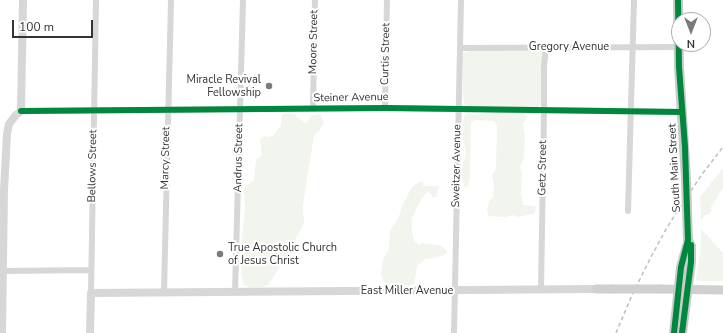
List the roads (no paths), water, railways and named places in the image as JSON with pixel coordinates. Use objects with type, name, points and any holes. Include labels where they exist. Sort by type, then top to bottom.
[{"type":"main road","name":"South Main Street","points":[[678,0],[678,12]]},
{"type":"main road","name":"South Main Street","points":[[674,333],[683,288],[691,262],[691,246],[688,240],[679,52]]},
{"type":"main road","name":"South Main Street","points":[[682,333],[683,288]]},
{"type":"main road","name":"East Miller Avenue","points":[[596,289],[683,288],[723,290]]},
{"type":"street","points":[[2,333],[2,190],[6,134],[9,124],[20,111],[23,0]]},
{"type":"street","name":"Bellows Street","points":[[90,333],[96,0]]},
{"type":"street","name":"Marcy Street","points":[[164,292],[171,0]]},
{"type":"street","name":"Andrus Street","points":[[235,292],[243,0]]},
{"type":"street","name":"Moore Street","points":[[313,109],[315,0]]},
{"type":"street","name":"Curtis Street","points":[[384,108],[387,0]]},
{"type":"street","name":"Sweitzer Avenue","points":[[454,333],[461,0]]},
{"type":"street","points":[[628,210],[634,0]]},
{"type":"street","name":"Getz Street","points":[[541,290],[544,66],[546,47]]},
{"type":"street","name":"Gregory Avenue","points":[[460,48],[671,47]]},
{"type":"street","name":"Steiner Avenue","points":[[20,111],[458,108],[682,112]]},
{"type":"street","points":[[3,271],[92,270]]},
{"type":"street","name":"East Miller Avenue","points":[[91,293],[596,289]]},
{"type":"railway","points":[[616,333],[632,295],[665,231],[703,173],[723,147]]},
{"type":"place","name":"Miracle Revival Fellowship","points":[[269,86]]},
{"type":"place","name":"True Apostolic Church of Jesus Christ","points":[[220,254]]}]
